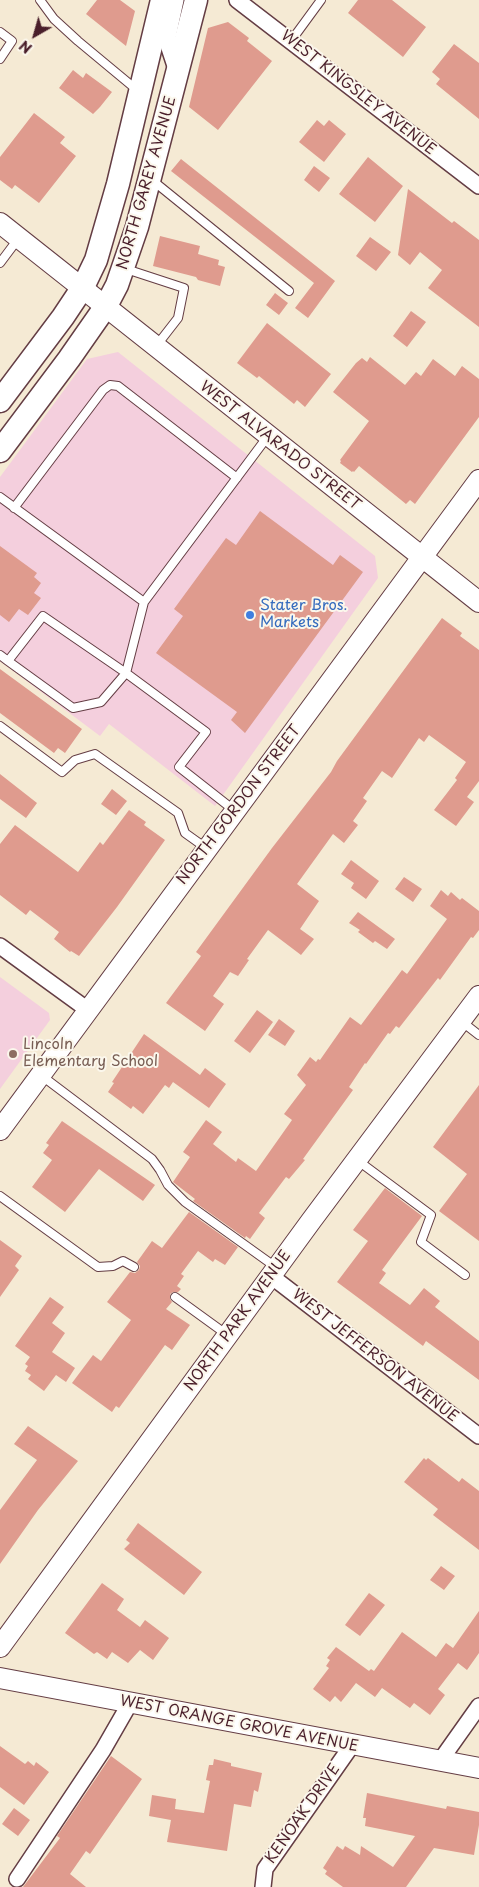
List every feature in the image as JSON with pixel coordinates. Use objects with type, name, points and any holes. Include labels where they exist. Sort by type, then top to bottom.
[{"type":"main road","name":"NORTH GAREY AVENUE","points":[[0,401],[83,287],[103,241],[162,0]]},
{"type":"main road","name":"NORTH GAREY AVENUE","points":[[0,451],[69,359],[106,306],[117,285],[137,227],[196,0]]},
{"type":"street","points":[[176,0],[167,42],[177,74]]},
{"type":"street","name":"WEST KINGSLEY AVENUE","points":[[238,0],[479,186]]},
{"type":"street","name":"WEST ALVARADO STREET","points":[[0,223],[479,602]]},
{"type":"street","name":"NORTH GORDON STREET","points":[[0,1130],[479,480]]},
{"type":"street","points":[[0,946],[88,1010]]},
{"type":"street","name":"NORTH PARK AVENUE","points":[[0,1647],[274,1272],[479,996]]},
{"type":"street","name":"WEST JEFFERSON AVENUE","points":[[274,1272],[479,1436]]},
{"type":"street","name":"WEST ORANGE GROVE AVENUE","points":[[0,1678],[479,1768]]},
{"type":"street","points":[[17,1879],[103,1750],[130,1703]]},
{"type":"street","points":[[440,1761],[479,1706]]},
{"type":"street","name":"KENOAK DRIVE","points":[[262,1887],[265,1869],[352,1745]]},
{"type":"lane","points":[[40,0],[54,18],[78,42],[140,92]]},
{"type":"lane","points":[[291,41],[322,0]]},
{"type":"lane","points":[[0,32],[12,41],[0,59]]},
{"type":"lane","points":[[150,178],[289,290]]},
{"type":"lane","points":[[0,263],[19,238]]},
{"type":"lane","points":[[123,268],[184,288],[178,318],[155,346]]},
{"type":"lane","points":[[14,508],[103,390],[110,385],[118,386],[237,478]]},
{"type":"lane","points":[[0,655],[73,708],[101,702],[126,673],[144,602],[268,436]]},
{"type":"lane","points":[[0,497],[144,602]]},
{"type":"lane","points":[[8,661],[43,616],[126,673],[206,732],[179,768],[235,811]]},
{"type":"lane","points":[[0,726],[62,772],[75,760],[95,754],[178,813],[185,833],[207,849]]},
{"type":"lane","points":[[461,1021],[479,1036]]},
{"type":"lane","points":[[40,1075],[152,1159],[168,1185],[185,1202],[274,1272]]},
{"type":"lane","points":[[357,1160],[430,1215],[421,1242],[465,1274]]},
{"type":"lane","points":[[0,1196],[98,1267],[113,1266],[123,1261],[134,1267]]},
{"type":"lane","points":[[175,1297],[228,1335]]},
{"type":"shaded area","points":[[118,352],[375,556],[378,578],[215,806],[109,724],[100,736],[0,661],[0,477],[87,359]]},
{"type":"shaded area","name":"Lincoln Elementary School","points":[[0,977],[49,1013],[50,1020],[0,1089]]},
{"type":"building","points":[[97,0],[120,0],[135,11],[126,46],[86,14]]},
{"type":"building","points":[[358,0],[392,0],[426,27],[403,57],[348,13]]},
{"type":"building","points":[[228,22],[249,38],[247,41],[272,61],[218,130],[189,107],[208,28]]},
{"type":"building","points":[[454,44],[479,63],[479,119],[436,84],[440,79],[432,72]]},
{"type":"building","points":[[73,70],[83,78],[86,73],[112,92],[93,114],[59,88]]},
{"type":"building","points":[[34,113],[65,137],[60,143],[76,156],[39,203],[15,185],[12,189],[0,180],[0,157]]},
{"type":"building","points":[[317,120],[324,126],[329,120],[346,134],[324,162],[299,142]]},
{"type":"building","points":[[368,157],[403,186],[375,222],[339,194]]},
{"type":"building","points":[[181,159],[335,281],[308,318],[295,308],[314,283],[171,171]]},
{"type":"building","points":[[314,166],[330,178],[319,192],[304,180]]},
{"type":"building","points":[[408,189],[452,223],[454,221],[479,240],[479,327],[428,288],[442,270],[420,252],[410,265],[398,255]]},
{"type":"building","points":[[160,236],[200,246],[198,254],[219,260],[218,265],[225,267],[220,286],[198,280],[196,277],[153,266]]},
{"type":"building","points":[[370,237],[391,252],[376,271],[356,256]]},
{"type":"building","points":[[275,293],[288,303],[279,315],[266,305]]},
{"type":"building","points":[[411,311],[426,322],[407,347],[393,336]]},
{"type":"building","points":[[267,323],[331,374],[305,407],[297,400],[294,404],[259,376],[257,378],[237,363]]},
{"type":"building","points":[[370,357],[405,385],[416,372],[421,376],[433,359],[455,376],[462,366],[479,379],[479,417],[415,504],[410,500],[406,504],[359,466],[352,472],[340,463],[340,460],[369,421],[333,392],[356,363],[362,358],[367,362]]},
{"type":"building","points":[[260,511],[333,565],[340,555],[363,572],[245,733],[231,720],[237,712],[156,653],[183,616],[174,609],[226,538],[236,545]]},
{"type":"building","points":[[0,546],[37,573],[34,577],[41,583],[34,593],[41,598],[28,615],[19,609],[9,622],[0,615]]},
{"type":"building","points":[[442,618],[462,633],[460,636],[479,650],[479,781],[467,797],[474,802],[456,826],[434,810],[457,780],[455,778],[466,762],[429,735],[424,742],[419,738],[392,778],[382,771],[363,798],[367,801],[353,821],[358,825],[344,843],[333,834],[297,884],[319,901],[300,929],[314,939],[301,955],[268,930],[247,959],[249,960],[238,976],[230,972],[213,996],[224,1004],[205,1031],[166,1003],[201,956],[196,952],[272,848],[331,772],[337,761]]},
{"type":"building","points":[[0,669],[82,729],[65,753],[58,748],[54,753],[0,713]]},
{"type":"building","points":[[0,774],[37,803],[26,818],[0,799]]},
{"type":"building","points":[[112,789],[127,801],[116,815],[101,804]]},
{"type":"building","points":[[129,810],[146,822],[144,825],[165,840],[79,956],[70,952],[54,939],[59,932],[30,910],[26,915],[0,895],[0,844],[15,825],[78,872],[100,842],[103,845]]},
{"type":"building","points":[[351,860],[379,881],[366,899],[351,888],[354,883],[341,874]]},
{"type":"building","points":[[404,877],[422,889],[413,902],[395,889]]},
{"type":"building","points":[[441,890],[448,896],[451,892],[460,900],[462,898],[479,911],[479,930],[473,938],[471,937],[440,980],[438,978],[399,1028],[396,1026],[390,1034],[388,1033],[365,1063],[349,1087],[353,1090],[303,1159],[305,1160],[289,1179],[286,1177],[259,1213],[265,1218],[250,1239],[246,1236],[245,1238],[193,1201],[195,1199],[173,1182],[190,1157],[183,1152],[206,1120],[222,1132],[213,1144],[236,1162],[238,1158],[256,1171],[292,1120],[284,1114],[306,1085],[297,1075],[310,1057],[316,1062],[318,1059],[320,1060],[350,1017],[361,1025],[402,970],[407,974],[447,919],[430,906]]},
{"type":"building","points":[[358,912],[395,939],[387,949],[375,941],[373,943],[358,932],[360,930],[349,923]]},
{"type":"building","points":[[257,1010],[273,1022],[250,1053],[234,1041]]},
{"type":"building","points":[[279,1019],[295,1031],[285,1046],[268,1035]]},
{"type":"building","points":[[144,1034],[200,1075],[205,1068],[226,1084],[209,1108],[173,1082],[169,1088],[165,1085],[143,1114],[133,1106],[131,1109],[108,1092],[114,1083],[112,1082]]},
{"type":"building","points":[[479,1085],[479,1241],[439,1211],[467,1174],[433,1147]]},
{"type":"building","points":[[62,1121],[155,1185],[143,1201],[99,1169],[65,1212],[32,1187],[52,1160],[43,1153],[49,1145],[46,1143]]},
{"type":"building","points":[[385,1188],[422,1216],[382,1270],[386,1273],[379,1283],[410,1305],[424,1288],[440,1301],[435,1307],[479,1341],[479,1380],[426,1341],[423,1346],[337,1282],[368,1241],[353,1230]]},
{"type":"building","points":[[189,1212],[238,1247],[225,1265],[215,1259],[213,1262],[198,1251],[181,1274],[184,1276],[177,1286],[181,1289],[170,1294],[172,1302],[166,1309],[190,1325],[172,1350],[165,1345],[119,1408],[116,1406],[112,1412],[72,1383],[93,1355],[101,1361],[131,1320],[107,1302],[130,1272],[135,1273],[139,1270],[140,1266],[137,1262],[152,1241],[162,1248]]},
{"type":"building","points":[[0,1240],[22,1256],[15,1266],[19,1270],[0,1297]]},
{"type":"building","points":[[50,1297],[64,1307],[52,1323],[65,1333],[52,1352],[75,1368],[66,1382],[56,1375],[44,1391],[28,1379],[31,1375],[25,1371],[28,1366],[25,1364],[30,1357],[15,1346]]},
{"type":"building","points":[[28,1426],[78,1461],[38,1510],[0,1564],[0,1510],[37,1460],[14,1444]]},
{"type":"building","points":[[424,1458],[426,1460],[428,1458],[459,1482],[462,1478],[479,1491],[479,1550],[433,1515],[438,1509],[404,1482]]},
{"type":"building","points":[[138,1523],[202,1572],[184,1595],[124,1549],[130,1543],[126,1540]]},
{"type":"building","points":[[441,1566],[455,1576],[444,1590],[430,1580]]},
{"type":"building","points":[[102,1583],[124,1599],[117,1610],[140,1627],[145,1620],[169,1638],[153,1660],[140,1650],[128,1663],[112,1652],[107,1659],[97,1652],[94,1654],[65,1633]]},
{"type":"building","points":[[369,1593],[385,1605],[360,1636],[345,1625]]},
{"type":"building","points":[[479,1611],[479,1653],[467,1670],[458,1663],[438,1689],[445,1695],[430,1715],[414,1703],[410,1708],[382,1688],[375,1697],[356,1683],[341,1702],[335,1696],[330,1702],[313,1689],[329,1668],[326,1666],[330,1660],[327,1658],[336,1647],[369,1671],[371,1669],[374,1671],[402,1632],[436,1657],[446,1643],[453,1648]]},
{"type":"building","points":[[0,1746],[25,1764],[28,1761],[34,1766],[36,1762],[49,1772],[24,1805],[0,1787]]},
{"type":"building","points":[[111,1756],[142,1779],[90,1854],[86,1851],[70,1874],[86,1887],[23,1887],[60,1838],[57,1836]]},
{"type":"building","points":[[214,1759],[231,1763],[231,1766],[262,1773],[258,1792],[254,1790],[251,1807],[234,1804],[227,1851],[167,1842],[171,1820],[149,1816],[152,1795],[176,1799],[175,1809],[204,1813],[210,1781],[206,1780],[209,1765],[213,1765]]},
{"type":"building","points":[[367,1793],[446,1809],[447,1806],[479,1812],[479,1825],[474,1855],[434,1848],[406,1887],[343,1887],[325,1874],[327,1871],[323,1868],[337,1846],[343,1850],[345,1846],[360,1855],[361,1846],[393,1867],[415,1836],[365,1826],[366,1818],[363,1818]]},
{"type":"building","points":[[14,1808],[30,1820],[18,1836],[2,1824]]},
{"type":"place","name":"Stater Bros. Markets","points":[[250,615]]},
{"type":"place","name":"Lincoln Elementary School","points":[[13,1054]]}]
